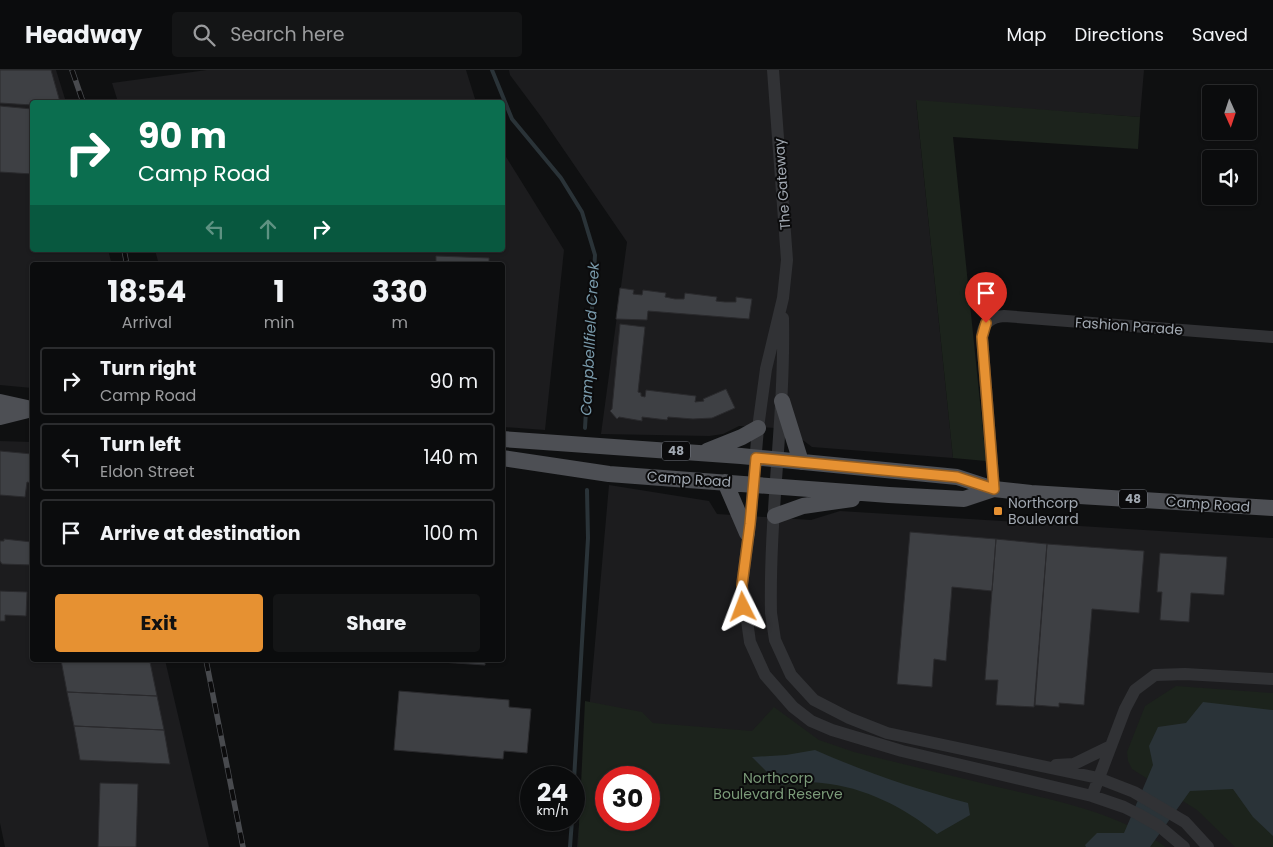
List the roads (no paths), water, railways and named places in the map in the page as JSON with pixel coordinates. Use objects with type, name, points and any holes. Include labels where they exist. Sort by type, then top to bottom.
[{"type":"main road","points":[[782,401],[801,462]]},
{"type":"main road","points":[[0,402],[30,409]]},
{"type":"main road","points":[[0,417],[30,410]]},
{"type":"main road","points":[[702,453],[742,438],[758,428]]},
{"type":"main road","name":"Camp Road","points":[[505,439],[778,459],[957,477],[994,489],[1273,508]]},
{"type":"main road","name":"Camp Road","points":[[505,458],[609,474],[889,495],[964,499],[994,489]]},
{"type":"main road","points":[[725,482],[747,533]]},
{"type":"main road","points":[[775,516],[816,504],[889,495]]},
{"type":"street","name":"The Gateway","points":[[774,70],[786,247],[782,298],[784,366],[778,459]]},
{"type":"street","name":"The Gateway","points":[[756,458],[766,369],[782,298]]},
{"type":"street","name":"Fashion Parade","points":[[994,489],[982,337],[986,323],[997,317],[1004,316],[1273,337]]},
{"type":"street","points":[[756,458],[742,585],[750,642],[765,675],[793,708],[811,721],[855,738],[1092,796],[1124,807],[1170,834],[1184,847]]},
{"type":"street","points":[[778,459],[771,590],[775,640],[791,675],[814,700],[849,718],[886,733],[1098,778],[1134,792],[1185,822],[1208,847]]},
{"type":"street","points":[[1092,796],[1125,709],[1135,690],[1155,675],[1185,674],[1273,680]]},
{"type":"street","points":[[1039,766],[1074,764],[1111,746]]},
{"type":"waterway","name":"Campbellfield Creek","points":[[492,70],[504,100]]},
{"type":"waterway","name":"Campbellfield Creek","points":[[505,102],[512,119],[561,178],[582,212],[595,255],[585,428]]},
{"type":"waterway","name":"Campbellfield Creek","points":[[575,766],[588,538],[587,490]]},
{"type":"waterway","name":"Campbellfield Creek","points":[[570,847],[571,831]]},
{"type":"railway","points":[[72,70],[82,100]]},
{"type":"railway","points":[[124,252],[126,262]]},
{"type":"railway","points":[[206,662],[243,847]]},
{"type":"place","name":"Northcorp Boulevard","points":[[998,511]]},
{"type":"park label","name":"Northcorp Boulevard Reserve","points":[[778,786]]}]
